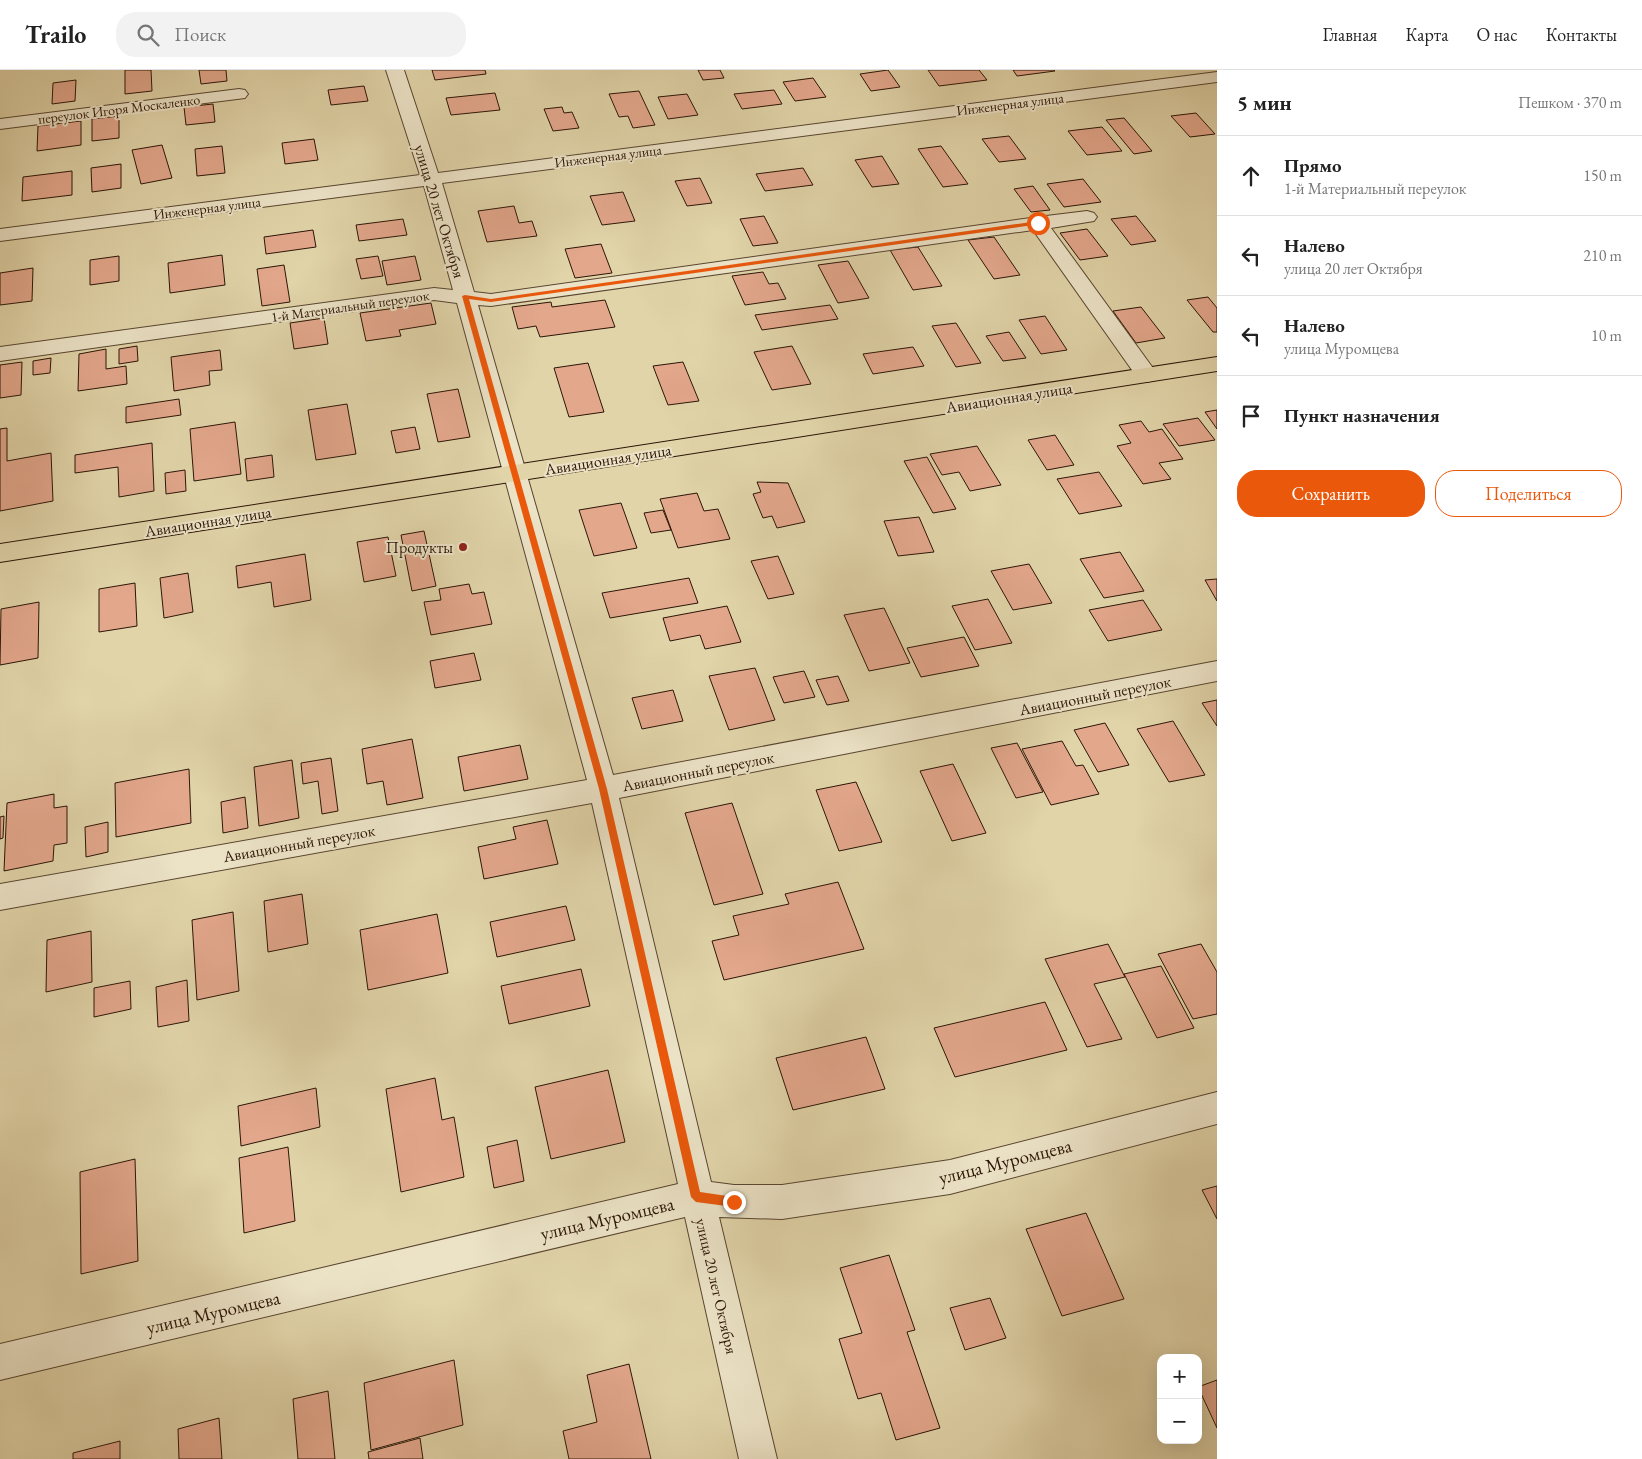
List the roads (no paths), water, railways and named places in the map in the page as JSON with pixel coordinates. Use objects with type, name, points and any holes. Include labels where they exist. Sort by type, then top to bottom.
[{"type":"main road","name":"Авиационная улица","points":[[0,553],[1217,364]]},
{"type":"street","name":"улица 20 лет Октября","points":[[395,70],[431,179],[465,296],[603,789],[758,1459]]},
{"type":"street","name":"Инженерная улица","points":[[0,235],[1210,78]]},
{"type":"street","name":"переулок Игоря Москаленко","points":[[0,124],[239,94]]},
{"type":"street","name":"1-й Материальный переулок","points":[[0,354],[434,294],[491,300],[1087,217]]},
{"type":"street","points":[[1038,223],[1146,375]]},
{"type":"street","name":"Авиационный переулок","points":[[0,897],[603,789],[1217,671]]},
{"type":"street","name":"улица Муромцева","points":[[0,1362],[696,1197],[734,1202],[782,1202],[950,1177],[1217,1108]]},
{"type":"place","name":"Продукты","points":[[463,547]]}]
